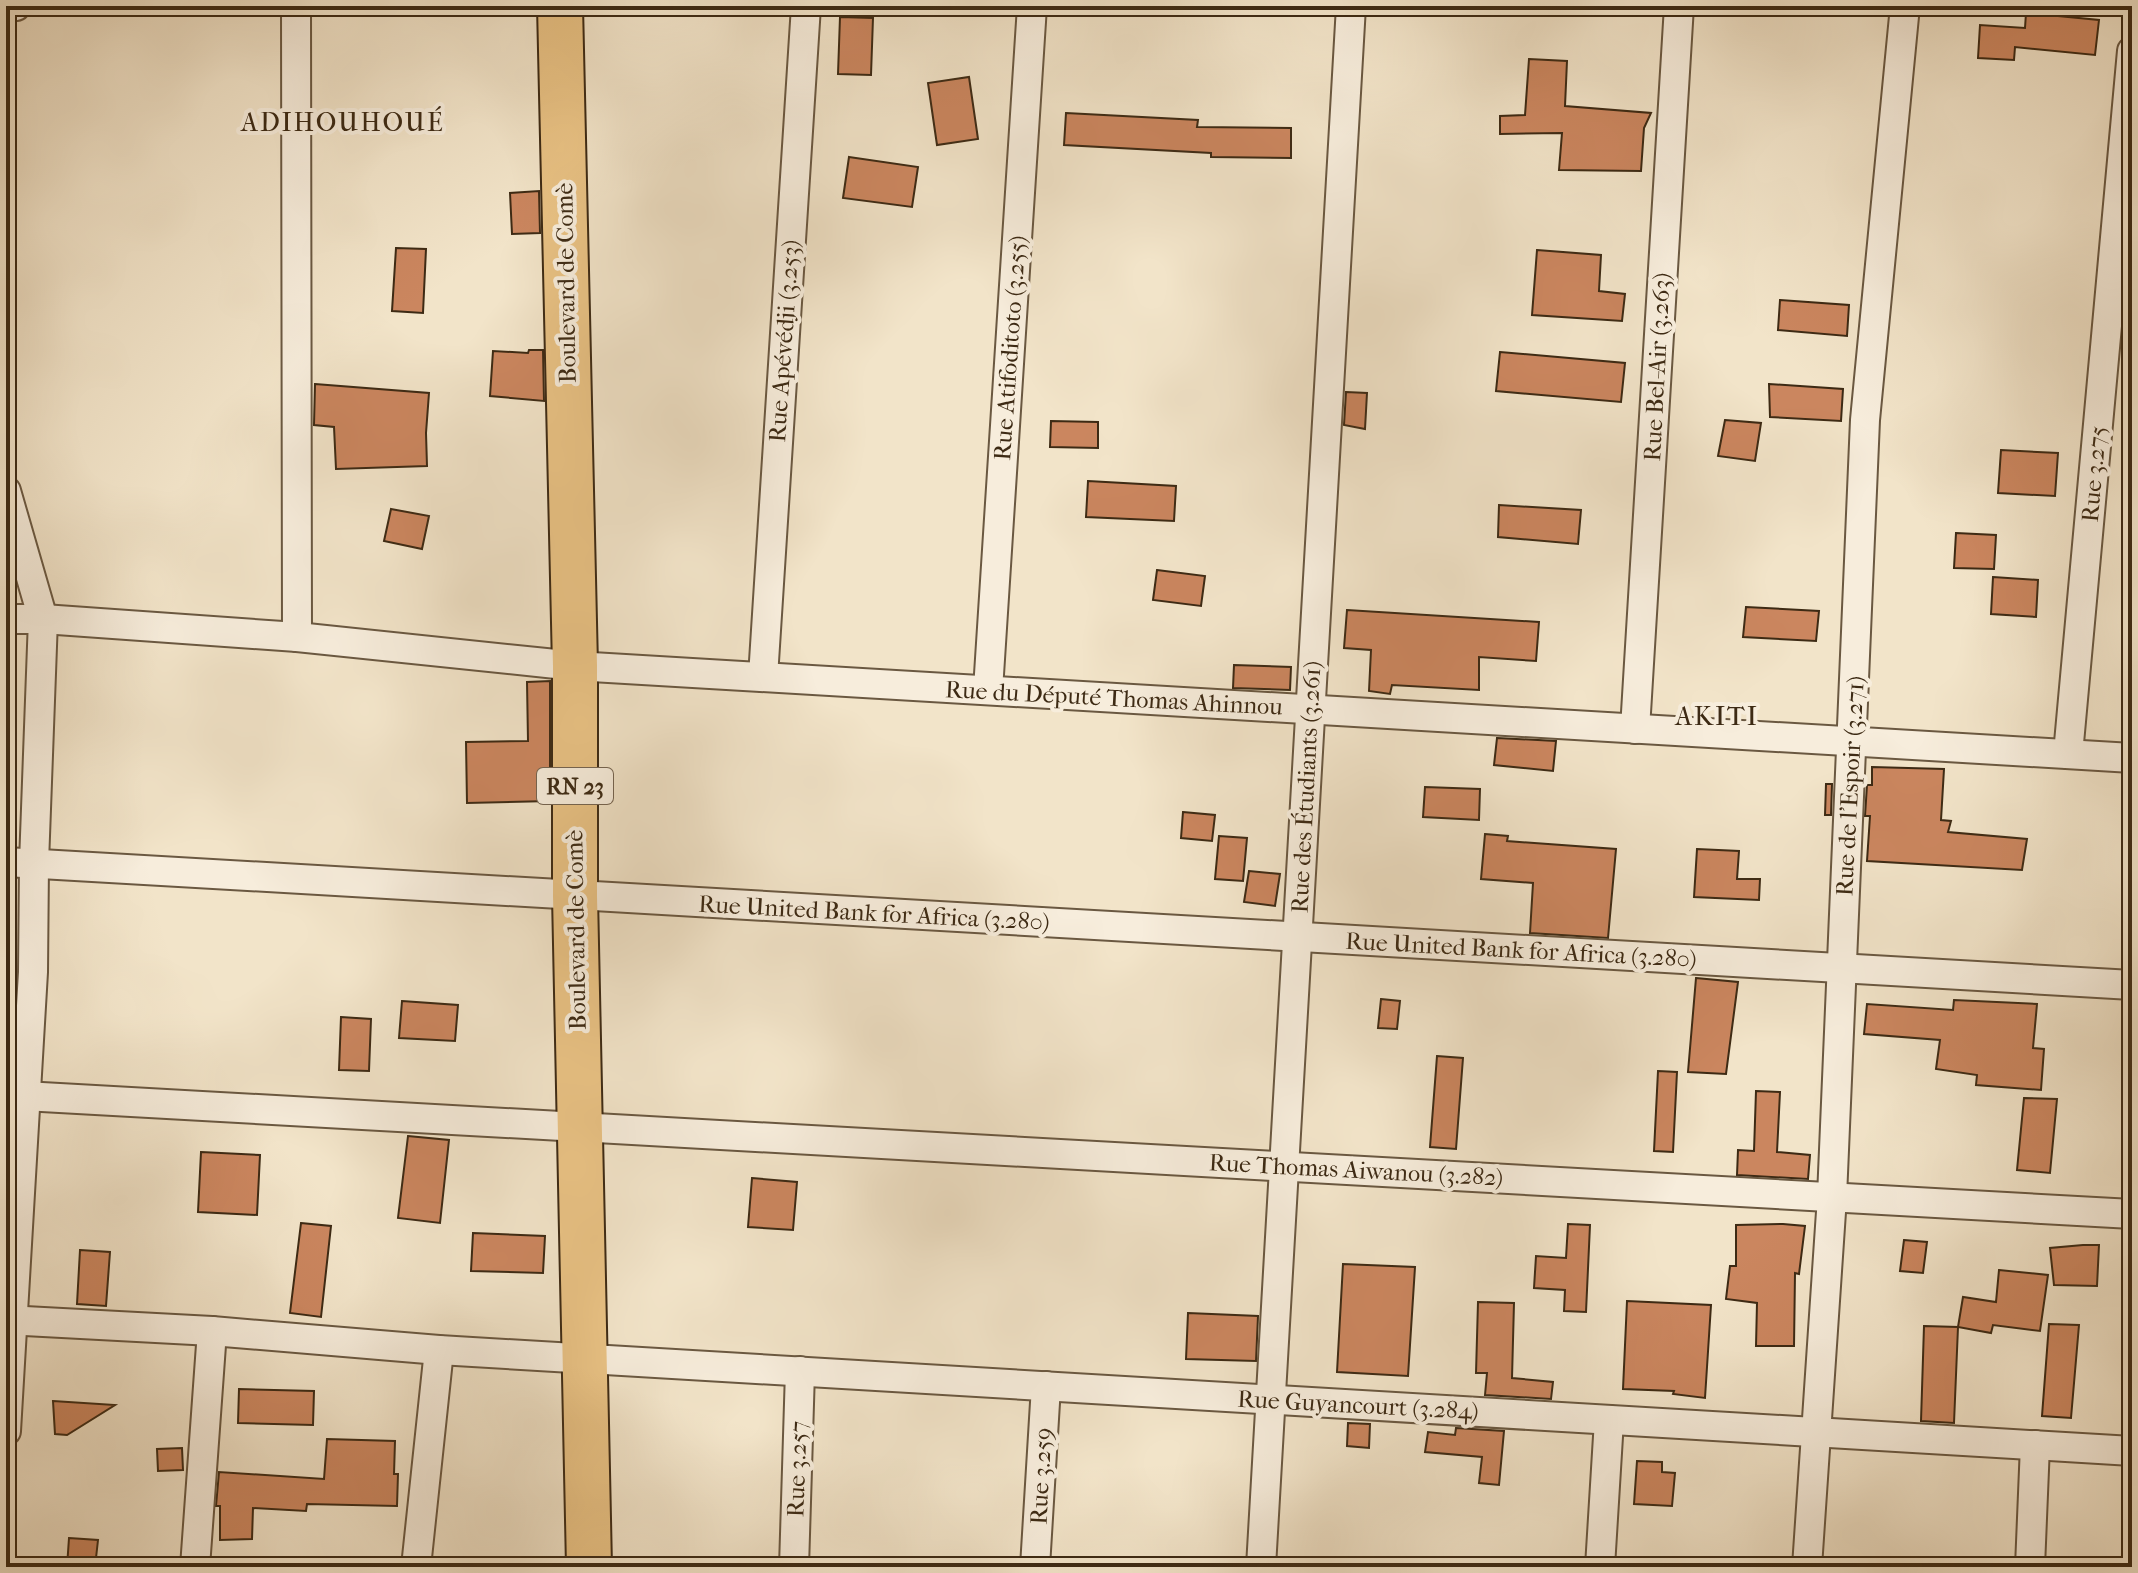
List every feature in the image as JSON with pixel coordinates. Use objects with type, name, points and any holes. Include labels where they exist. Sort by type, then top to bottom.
[{"type":"main road","name":"Boulevard de Comè","points":[[560,6],[575,666],[575,896],[589,1567]]},
{"type":"street","points":[[6,7],[16,6]]},
{"type":"street","points":[[296,6],[297,637]]},
{"type":"street","name":"Rue Apévédji (3.253)","points":[[763,677],[806,6]]},
{"type":"street","name":"Rue Atifoditoto (3.255)","points":[[988,690],[1032,6]]},
{"type":"street","name":"Rue des Étudiants (3.261)","points":[[1261,1567],[1351,6]]},
{"type":"street","name":"Rue Bel-Air (3.263)","points":[[1635,729],[1679,6]]},
{"type":"street","name":"Rue de l'Espoir (3.271)","points":[[1807,1567],[1832,1197],[1865,420],[1905,6]]},
{"type":"street","name":"Rue 3.275","points":[[2068,754],[2132,51]]},
{"type":"street","points":[[6,491],[43,619],[20,863],[33,972],[16,1095],[6,1431]]},
{"type":"street","name":"Rue du Député Thomas Ahinnou","points":[[6,619],[297,637],[575,666],[2132,758]]},
{"type":"street","name":"Rue United Bank for Africa (3.280)","points":[[20,863],[2132,985]]},
{"type":"street","name":"Rue Thomas Aiwanou (3.282)","points":[[16,1095],[2132,1214]]},
{"type":"street","name":"Rue Guyancourt (3.284)","points":[[9,1320],[212,1331],[439,1350],[2132,1451]]},
{"type":"street","points":[[195,1567],[212,1331]]},
{"type":"street","points":[[416,1567],[439,1350]]},
{"type":"street","name":"Rue 3.257","points":[[794,1567],[800,1371]]},
{"type":"street","name":"Rue 3.259","points":[[1035,1567],[1046,1386]]},
{"type":"street","points":[[1600,1567],[1609,1420]]},
{"type":"street","points":[[2030,1567],[2035,1445]]},
{"type":"building","points":[[2026,13],[2099,20],[2095,55],[2015,47],[2014,60],[1978,58],[1980,25],[2025,28]]},
{"type":"building","points":[[840,17],[873,18],[871,75],[838,74]]},
{"type":"building","points":[[1529,59],[1567,61],[1565,106],[1651,113],[1644,128],[1641,171],[1559,170],[1562,133],[1500,134],[1500,116],[1525,115]]},
{"type":"building","points":[[969,77],[978,139],[937,145],[928,83]]},
{"type":"building","points":[[1066,113],[1198,120],[1197,127],[1291,128],[1291,158],[1211,157],[1211,153],[1064,145]]},
{"type":"building","points":[[849,157],[918,167],[912,207],[843,198]]},
{"type":"building","points":[[539,191],[540,233],[512,234],[510,193]]},
{"type":"building","points":[[396,248],[426,249],[423,313],[392,311]]},
{"type":"building","points":[[1537,250],[1601,255],[1599,291],[1625,294],[1622,321],[1532,315]]},
{"type":"building","points":[[1780,300],[1849,305],[1847,336],[1778,330]]},
{"type":"building","points":[[529,350],[543,350],[544,401],[490,396],[493,351],[528,353]]},
{"type":"building","points":[[1500,352],[1625,363],[1621,402],[1496,391]]},
{"type":"building","points":[[315,384],[429,393],[427,466],[336,469],[334,427],[314,425]]},
{"type":"building","points":[[1769,384],[1843,389],[1841,421],[1770,417]]},
{"type":"building","points":[[1346,392],[1367,393],[1365,429],[1344,425]]},
{"type":"building","points":[[1725,420],[1761,423],[1755,461],[1718,456]]},
{"type":"building","points":[[1051,421],[1098,422],[1098,448],[1050,447]]},
{"type":"building","points":[[2001,450],[2058,453],[2055,496],[1998,493]]},
{"type":"building","points":[[1088,481],[1176,486],[1174,521],[1086,517]]},
{"type":"building","points":[[1499,505],[1581,510],[1578,544],[1498,537]]},
{"type":"building","points":[[391,509],[429,516],[422,549],[384,541]]},
{"type":"building","points":[[1956,533],[1996,535],[1994,569],[1954,568]]},
{"type":"building","points":[[1157,570],[1205,576],[1201,606],[1153,600]]},
{"type":"building","points":[[1993,577],[2038,580],[2036,617],[1991,614]]},
{"type":"building","points":[[1746,607],[1819,611],[1816,641],[1743,637]]},
{"type":"building","points":[[1347,610],[1539,622],[1536,661],[1479,657],[1479,690],[1392,685],[1390,694],[1369,691],[1371,650],[1344,648]]},
{"type":"building","points":[[1234,665],[1291,667],[1290,690],[1233,688]]},
{"type":"building","points":[[550,681],[550,801],[467,803],[466,742],[528,741],[527,682]]},
{"type":"building","points":[[1497,738],[1556,741],[1553,771],[1494,765]]},
{"type":"building","points":[[1872,767],[1944,769],[1941,820],[1951,821],[1948,832],[2027,839],[2022,870],[1867,861],[1870,816],[1865,816],[1867,785],[1872,785]]},
{"type":"building","points":[[1826,784],[1832,784],[1831,815],[1825,815]]},
{"type":"building","points":[[1425,787],[1480,789],[1479,820],[1423,817]]},
{"type":"building","points":[[1183,812],[1215,815],[1212,841],[1181,838]]},
{"type":"building","points":[[1485,834],[1508,836],[1507,841],[1616,849],[1608,938],[1530,933],[1533,883],[1481,879]]},
{"type":"building","points":[[1219,836],[1247,838],[1243,881],[1215,879]]},
{"type":"building","points":[[1697,849],[1739,851],[1737,879],[1760,879],[1759,900],[1694,897]]},
{"type":"building","points":[[1249,871],[1280,874],[1275,906],[1244,902]]},
{"type":"building","points":[[1696,978],[1738,982],[1726,1074],[1688,1072]]},
{"type":"building","points":[[1381,999],[1400,1001],[1397,1029],[1378,1028]]},
{"type":"building","points":[[1954,1000],[2037,1004],[2033,1048],[2044,1049],[2041,1090],[1976,1085],[1977,1075],[1936,1069],[1940,1040],[1864,1034],[1867,1004],[1953,1010]]},
{"type":"building","points":[[402,1001],[458,1005],[455,1041],[399,1038]]},
{"type":"building","points":[[341,1017],[371,1019],[369,1071],[339,1070]]},
{"type":"building","points":[[1437,1056],[1463,1058],[1456,1149],[1430,1147]]},
{"type":"building","points":[[1658,1071],[1677,1072],[1673,1152],[1654,1151]]},
{"type":"building","points":[[1756,1091],[1780,1092],[1777,1152],[1810,1155],[1808,1179],[1737,1175],[1738,1150],[1754,1151]]},
{"type":"building","points":[[2024,1098],[2057,1099],[2050,1173],[2017,1170]]},
{"type":"building","points":[[408,1136],[449,1140],[440,1223],[398,1218]]},
{"type":"building","points":[[201,1152],[260,1155],[257,1215],[198,1212]]},
{"type":"building","points":[[752,1178],[797,1182],[793,1230],[748,1227]]},
{"type":"building","points":[[301,1223],[331,1226],[321,1317],[290,1313]]},
{"type":"building","points":[[1568,1224],[1590,1225],[1586,1312],[1564,1311],[1565,1290],[1534,1288],[1536,1256],[1566,1258]]},
{"type":"building","points":[[1736,1225],[1805,1226],[1799,1274],[1795,1273],[1794,1346],[1756,1346],[1757,1303],[1726,1299],[1730,1266],[1736,1266]]},
{"type":"building","points":[[473,1233],[545,1236],[543,1273],[471,1271]]},
{"type":"building","points":[[1904,1240],[1927,1242],[1923,1273],[1900,1271]]},
{"type":"building","points":[[2099,1245],[2097,1286],[2054,1285],[2050,1248]]},
{"type":"building","points":[[80,1250],[110,1252],[106,1306],[77,1304]]},
{"type":"building","points":[[1343,1264],[1415,1267],[1408,1376],[1337,1372]]},
{"type":"building","points":[[1999,1270],[2048,1275],[2040,1331],[1993,1325],[1991,1333],[1958,1327],[1963,1297],[1996,1302]]},
{"type":"building","points":[[1627,1301],[1711,1305],[1705,1398],[1673,1394],[1674,1391],[1623,1389]]},
{"type":"building","points":[[1478,1302],[1514,1303],[1512,1378],[1553,1382],[1551,1399],[1485,1395],[1487,1373],[1476,1373]]},
{"type":"building","points":[[1188,1313],[1258,1316],[1256,1361],[1186,1359]]},
{"type":"building","points":[[2049,1324],[2079,1325],[2071,1418],[2042,1416]]},
{"type":"building","points":[[1924,1326],[1958,1327],[1954,1423],[1921,1421]]},
{"type":"building","points":[[239,1389],[314,1391],[313,1425],[238,1423]]},
{"type":"building","points":[[53,1401],[115,1405],[67,1435],[55,1434]]},
{"type":"building","points":[[1348,1423],[1370,1424],[1369,1448],[1347,1446]]},
{"type":"building","points":[[1456,1428],[1504,1431],[1499,1485],[1479,1483],[1482,1457],[1425,1452],[1428,1432],[1455,1435]]},
{"type":"building","points":[[327,1439],[395,1441],[397,1506],[307,1504],[306,1511],[253,1508],[252,1539],[220,1540],[220,1506],[216,1506],[219,1472],[324,1479]]},
{"type":"building","points":[[182,1448],[183,1470],[158,1471],[157,1449]]},
{"type":"building","points":[[1637,1461],[1662,1462],[1662,1472],[1675,1473],[1672,1506],[1634,1504]]},
{"type":"building","points":[[69,1538],[98,1540],[95,1567],[67,1567]]},
{"type":"district","name":"ADIHOUHOUÉ","points":[[343,122]]},
{"type":"district","name":"AKITI","points":[[1717,716]]}]
